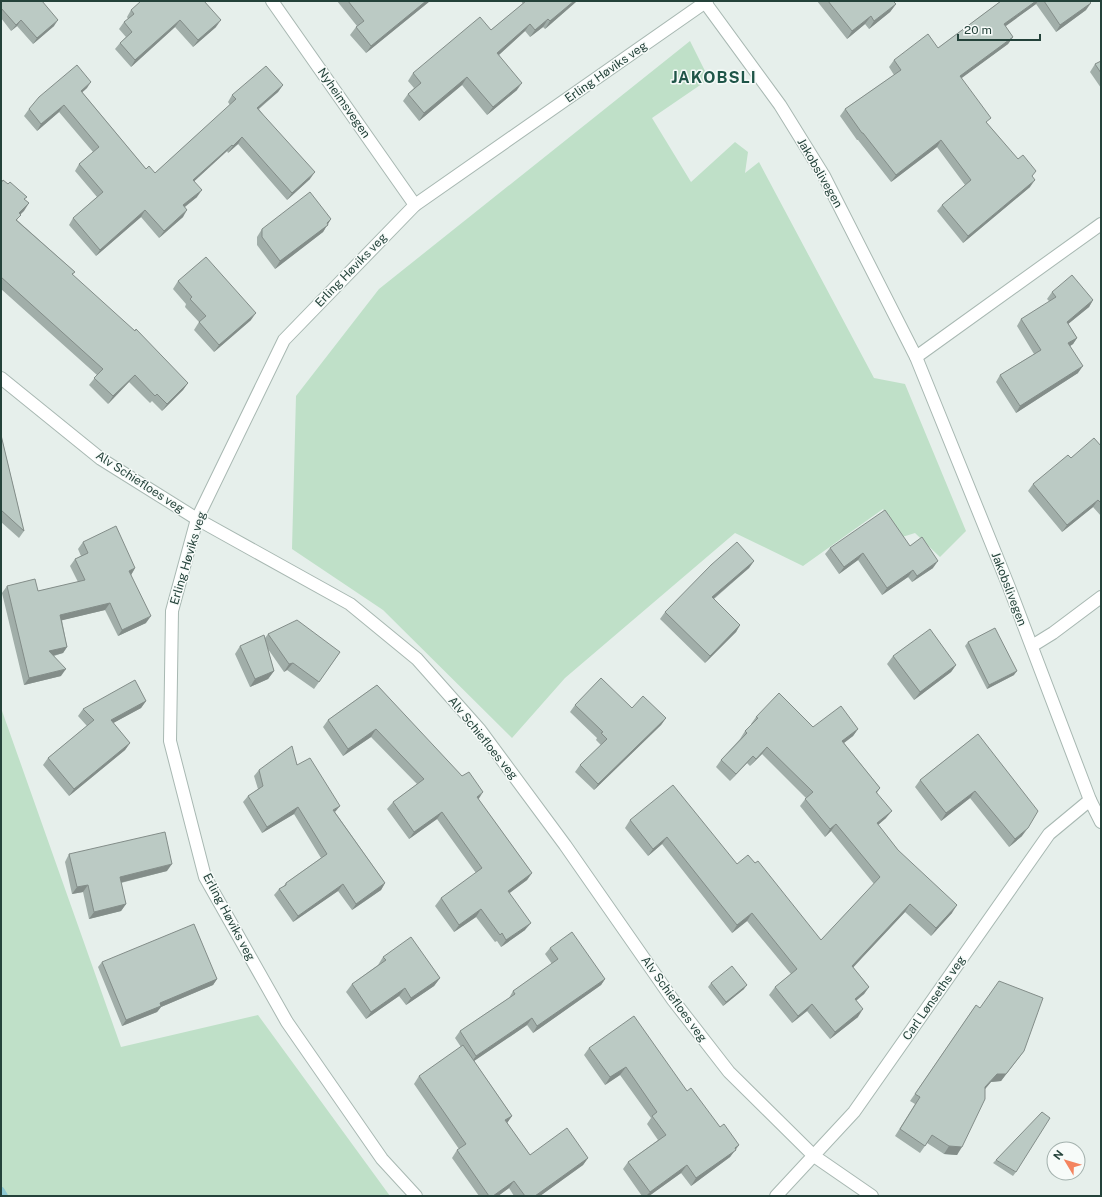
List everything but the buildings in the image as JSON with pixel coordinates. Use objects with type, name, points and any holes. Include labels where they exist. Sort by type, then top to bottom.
[{"type":"street","name":"Nyheimsvegen","points":[[272,1],[415,205]]},
{"type":"street","name":"Erling Høviks veg","points":[[416,1196],[382,1159],[287,1022],[205,877],[170,741],[172,611],[197,519],[284,340],[415,205],[705,1]]},
{"type":"street","name":"Jakobslivegen","points":[[705,1],[780,105],[824,176],[916,357],[1032,646],[1090,800],[1101,822]]},
{"type":"street","points":[[916,357],[1101,224]]},
{"type":"street","name":"Alv Schiefloes veg","points":[[1,378],[101,459],[197,519],[350,604],[417,659],[480,730],[565,845],[673,1000],[729,1072],[814,1156],[872,1196]]},
{"type":"street","points":[[1032,646],[1053,633],[1101,597]]},
{"type":"street","name":"Carl Lønseths veg","points":[[776,1196],[854,1112],[1048,834],[1090,800]]},
{"type":"green space","points":[[690,41],[709,79],[652,118],[691,182],[735,142],[748,152],[745,173],[759,162],[874,378],[905,384],[966,531],[940,557],[915,533],[899,538],[883,509],[803,566],[735,533],[565,678],[512,738],[383,610],[292,549],[296,396],[379,289]]},
{"type":"green space","points":[[1,708],[121,1047],[258,1015],[390,1196],[1,1196]]},
{"type":"waterway","points":[[1,1191],[4,1196]]},
{"type":"district","name":"JAKOBSLI","points":[[714,77]]}]
